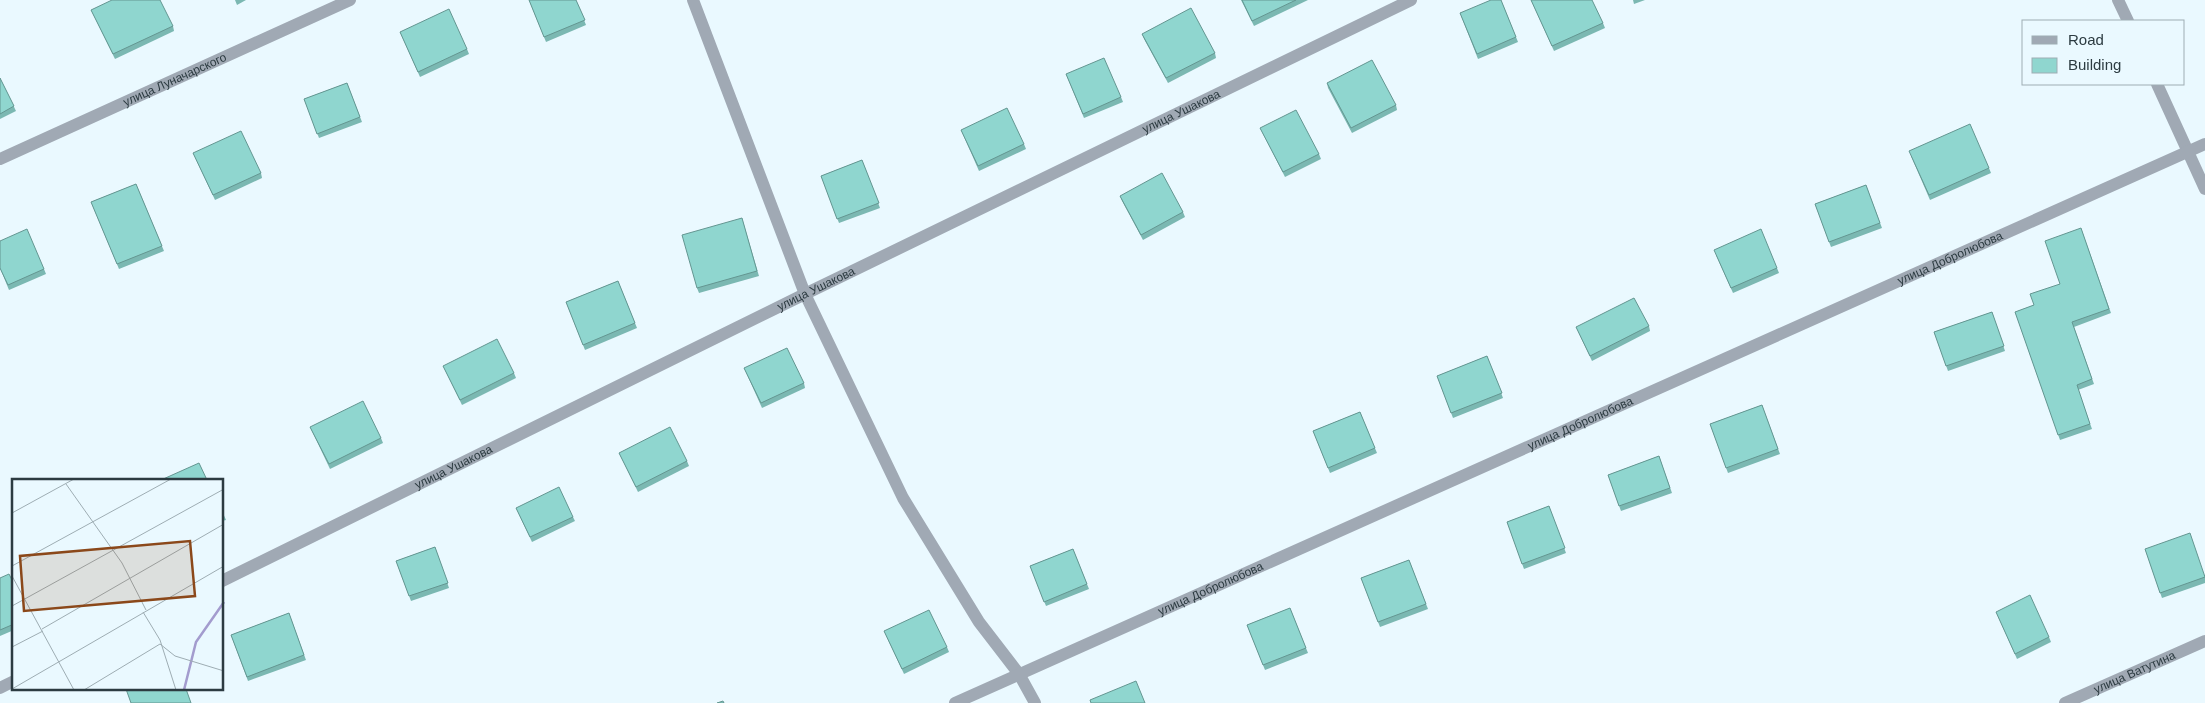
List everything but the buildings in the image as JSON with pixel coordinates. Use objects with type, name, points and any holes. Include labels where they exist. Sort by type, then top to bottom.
[{"type":"street","name":"улица Луначарского","points":[[0,159],[350,0]]},
{"type":"street","points":[[693,0],[805,294],[903,498],[979,622],[1019,674],[1035,703]]},
{"type":"street","name":"улица Ушакова","points":[[224,580],[805,294],[1411,0]]},
{"type":"street","points":[[2118,0],[2128,20]]},
{"type":"street","points":[[2157,85],[2205,188]]},
{"type":"street","name":"улица Добролюбова","points":[[955,703],[2205,144]]},
{"type":"street","name":"улица Ватутина","points":[[2065,703],[2205,641]]},
{"type":"street","points":[[0,688],[12,682]]}]
